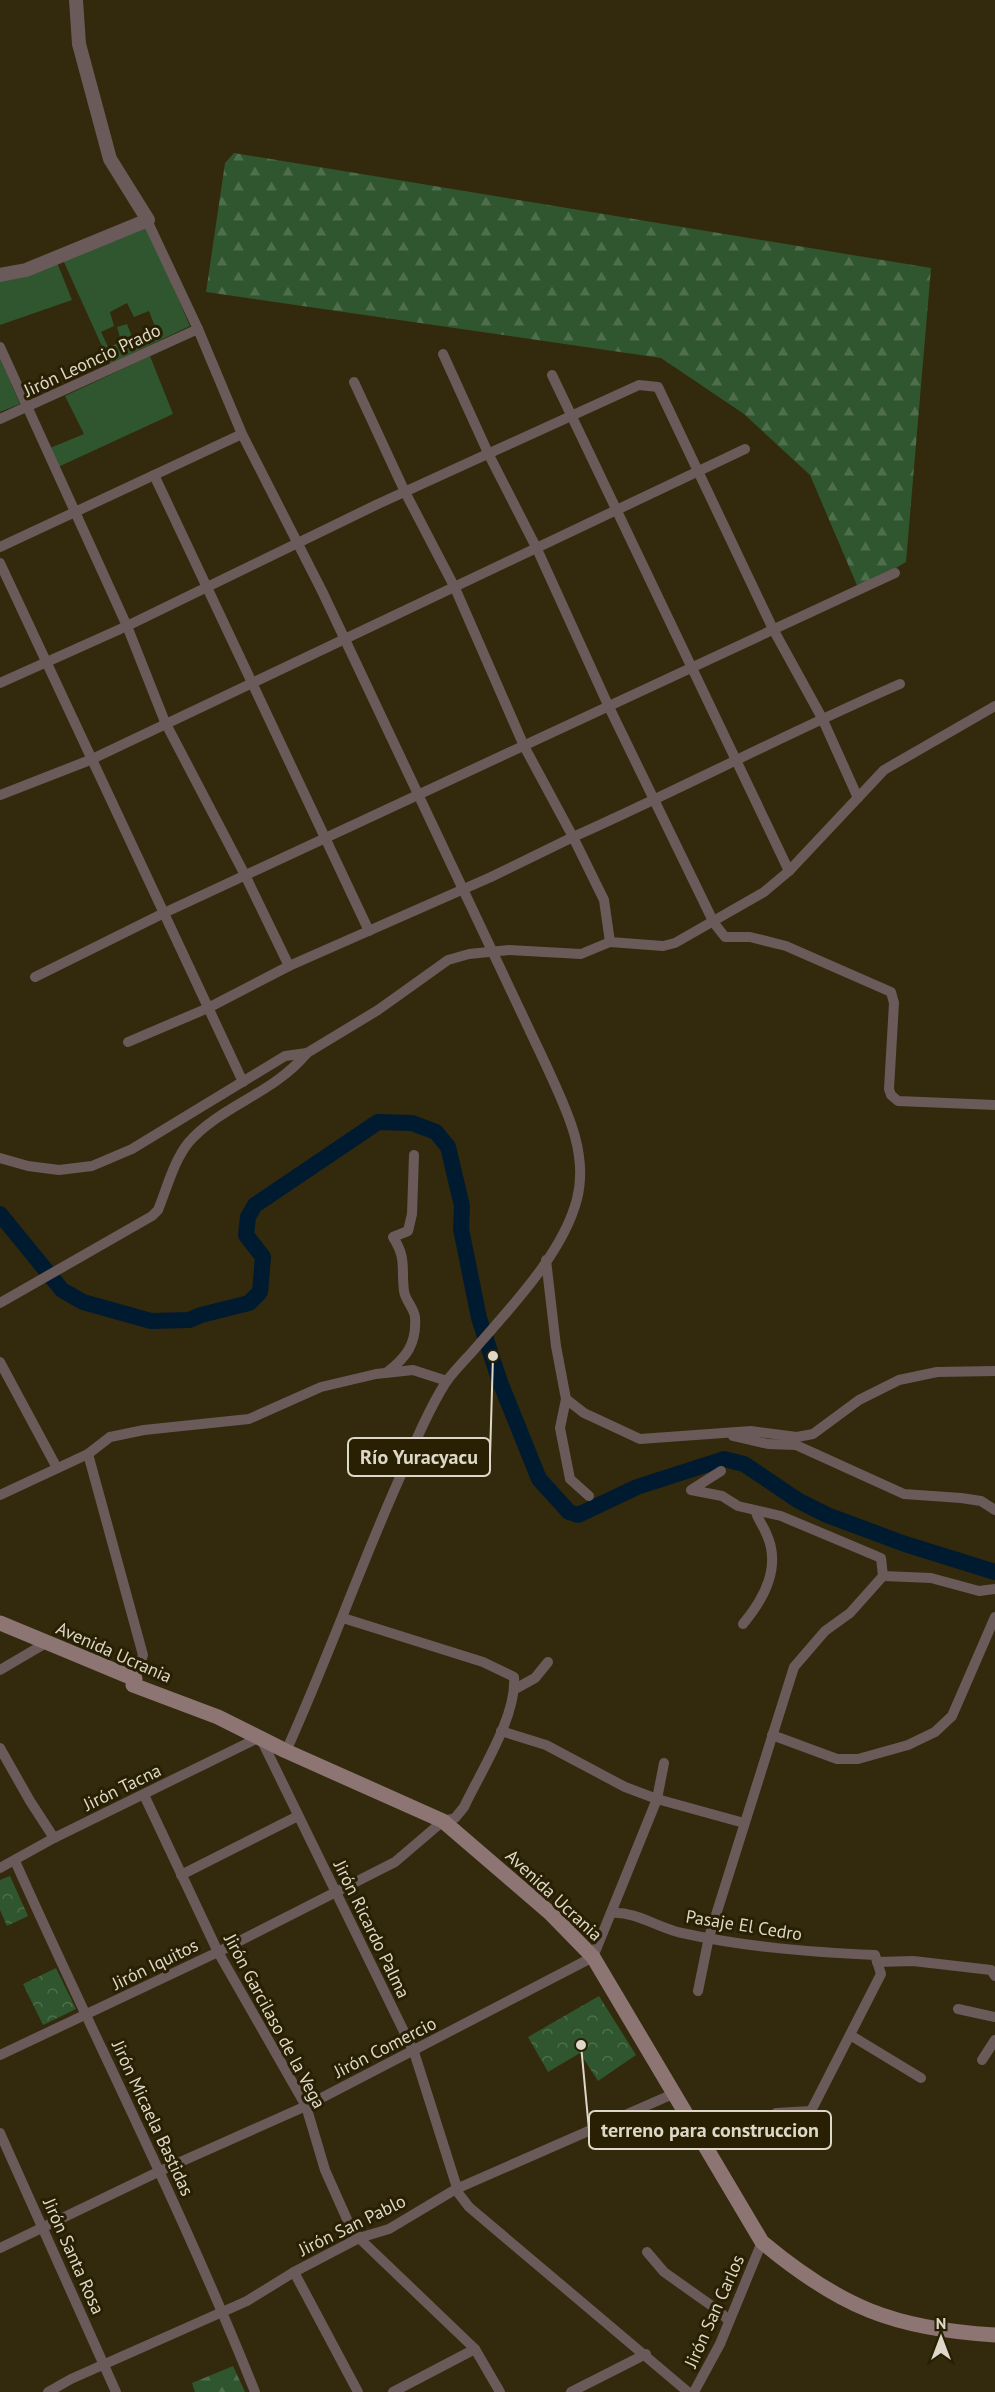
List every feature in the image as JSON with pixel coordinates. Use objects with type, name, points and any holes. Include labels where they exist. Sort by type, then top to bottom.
[{"type":"main road","name":"Avenida Ucrania","points":[[0,1623],[135,1679],[133,1685],[218,1717],[286,1751],[443,1821],[550,1913],[593,1957],[762,2242],[803,2276],[848,2302],[873,2313],[936,2329],[995,2335]]},
{"type":"street","points":[[76,0],[79,44],[110,159],[148,220],[198,329],[242,434],[344,638],[573,1124],[579,1157],[577,1198],[563,1235],[504,1314],[447,1381],[424,1422],[385,1512],[321,1675],[286,1751]]},
{"type":"street","points":[[0,275],[26,270],[148,220]]},
{"type":"street","name":"Jirón Leoncio Prado","points":[[0,419],[198,329]]},
{"type":"street","points":[[0,347],[127,626],[165,722],[246,875],[289,966]]},
{"type":"street","points":[[443,354],[489,455],[537,549],[608,705],[714,923],[725,937],[750,937],[786,946],[891,992],[894,1003],[890,1089],[891,1095],[897,1101],[995,1105]]},
{"type":"street","points":[[552,375],[789,871]]},
{"type":"street","points":[[354,382],[405,492],[455,588],[524,746],[604,900],[610,942]]},
{"type":"street","points":[[0,683],[127,626],[405,492],[639,385],[658,387],[774,629],[822,718],[858,798]]},
{"type":"street","points":[[0,547],[242,434]]},
{"type":"street","points":[[0,795],[90,760],[165,722],[455,588],[745,448]]},
{"type":"street","points":[[154,475],[369,931]]},
{"type":"street","points":[[0,562],[47,661],[90,760],[243,1082]]},
{"type":"street","points":[[35,977],[164,913],[895,573]]},
{"type":"street","points":[[128,1042],[208,1008],[289,966],[654,801],[822,718],[900,684]]},
{"type":"street","points":[[0,1303],[152,1216],[158,1210],[187,1144],[203,1127],[291,1072],[307,1053],[378,1010],[448,960],[490,950],[581,954],[610,942],[663,946],[675,943],[714,923],[764,891],[789,871],[884,770],[995,706]]},
{"type":"street","points":[[0,1158],[28,1166],[59,1170],[92,1166],[132,1149],[285,1056],[307,1053]]},
{"type":"street","points":[[386,1373],[405,1358],[412,1341],[415,1316],[404,1293],[403,1252],[393,1237],[408,1231],[412,1214],[414,1155]]},
{"type":"street","points":[[546,1260],[566,1399],[560,1428],[570,1479],[589,1496]]},
{"type":"street","points":[[0,1362],[57,1468]]},
{"type":"street","points":[[0,1495],[88,1454],[110,1437],[144,1430],[249,1419],[321,1388],[386,1373],[413,1370],[447,1381]]},
{"type":"street","points":[[566,1399],[584,1413],[640,1439],[751,1431],[797,1437],[813,1434],[859,1400],[899,1380],[937,1372],[995,1371]]},
{"type":"street","points":[[728,1432],[734,1437],[768,1444],[796,1445],[904,1494],[961,1497],[981,1501],[995,1510]]},
{"type":"street","points":[[88,1454],[143,1655],[135,1679]]},
{"type":"street","points":[[722,1471],[691,1490],[722,1496],[738,1506],[756,1512],[781,1516],[881,1558],[883,1576]]},
{"type":"street","points":[[743,1624],[754,1611],[772,1571],[771,1550],[756,1512]]},
{"type":"street","points":[[698,1991],[710,1937],[744,1822],[794,1667],[825,1631],[850,1613],[883,1576],[931,1578],[979,1591],[995,1589]]},
{"type":"street","points":[[772,1735],[837,1759],[858,1759],[908,1745],[935,1732],[952,1716],[995,1617]]},
{"type":"street","points":[[343,1618],[483,1662],[514,1677],[515,1689],[535,1678],[548,1662]]},
{"type":"street","points":[[0,1670],[46,1643]]},
{"type":"street","name":"Jirón Iquitos","points":[[0,2055],[87,2016],[218,1952],[395,1862],[443,1821],[455,1818],[464,1806],[501,1731],[513,1702],[515,1689]]},
{"type":"street","points":[[501,1731],[546,1745],[625,1787],[657,1799],[744,1822]]},
{"type":"street","name":"Jirón Tacna","points":[[0,1868],[54,1838],[260,1737]]},
{"type":"street","name":"Jirón Ricardo Palma","points":[[260,1737],[414,2052],[454,2174],[456,2189],[469,2207],[503,2237],[571,2296],[646,2354],[688,2392]]},
{"type":"street","points":[[0,1748],[54,1838]]},
{"type":"street","points":[[593,1957],[657,1799],[664,1763]]},
{"type":"street","name":"Jirón Garcilaso de la Vega","points":[[144,1795],[218,1952],[306,2106],[325,2170],[350,2226],[359,2238],[474,2349],[500,2392]]},
{"type":"street","points":[[181,1875],[298,1816]]},
{"type":"street","name":"Jirón Micaela Bastidas","points":[[15,1861],[160,2171],[223,2312],[255,2392]]},
{"type":"street","name":"Pasaje El Cedro","points":[[611,1913],[622,1912],[681,1933],[780,1950],[991,1970],[995,1976]]},
{"type":"street","name":"Jirón Comercio","points":[[0,2248],[160,2171],[306,2106],[414,2052],[593,1957]]},
{"type":"street","points":[[776,2113],[811,2111],[881,1974],[876,1958]]},
{"type":"street","points":[[958,2009],[995,2017]]},
{"type":"street","points":[[850,2035],[921,2078]]},
{"type":"street","points":[[982,2060],[995,2040]]},
{"type":"street","name":"Jirón San Pablo","points":[[48,2392],[70,2379],[104,2366],[247,2301],[294,2272],[359,2238],[389,2229],[456,2189],[673,2094]]},
{"type":"street","name":"Jirón Santa Rosa","points":[[0,2133],[116,2392]]},
{"type":"street","name":"Jirón San Carlos","points":[[694,2392],[729,2321],[762,2242]]},
{"type":"street","points":[[647,2252],[664,2272],[719,2311],[729,2321]]},
{"type":"street","points":[[294,2272],[358,2392]]},
{"type":"street","points":[[393,2392],[474,2349]]},
{"type":"street","points":[[571,2392],[646,2354]]},
{"type":"green space","points":[[234,153],[931,268],[906,562],[859,590],[810,475],[744,414],[661,358],[206,292],[225,163]]},
{"type":"green space","points":[[146,225],[190,326],[110,364],[63,260]],"holes":[[[127,303],[134,317],[149,311],[157,332],[134,342],[127,324],[117,327],[121,341],[110,347],[111,353],[101,332],[114,326],[110,312]]]},
{"type":"green space","points":[[56,260],[72,300],[0,325],[0,276]]},
{"type":"green space","points":[[150,356],[173,414],[58,467],[50,448],[84,434],[65,396]]},
{"type":"green space","points":[[0,359],[20,404],[0,412]]},
{"type":"green space","points":[[10,1876],[28,1916],[7,1926],[0,1910],[0,1880]]},
{"type":"green space","points":[[56,1968],[76,2009],[43,2025],[23,1984]]},
{"type":"green space","points":[[599,1996],[636,2055],[598,2081],[580,2053],[548,2072],[528,2037]]},
{"type":"green space","points":[[233,2366],[245,2392],[195,2392],[192,2383]]},
{"type":"waterway","points":[[0,1214],[62,1290],[83,1302],[151,1321],[189,1320],[249,1303],[260,1292],[263,1257],[246,1235],[248,1217],[255,1205],[378,1122],[412,1123],[436,1132],[448,1147],[462,1206],[461,1229],[479,1318],[500,1382],[539,1479],[569,1512],[578,1515],[637,1487],[724,1459],[744,1464],[799,1501],[827,1515],[905,1544],[995,1572]]},
{"type":"place","name":"Río Yuracyacu","points":[[493,1356]]},
{"type":"place","name":"terreno para construccion","points":[[581,2045]]}]
